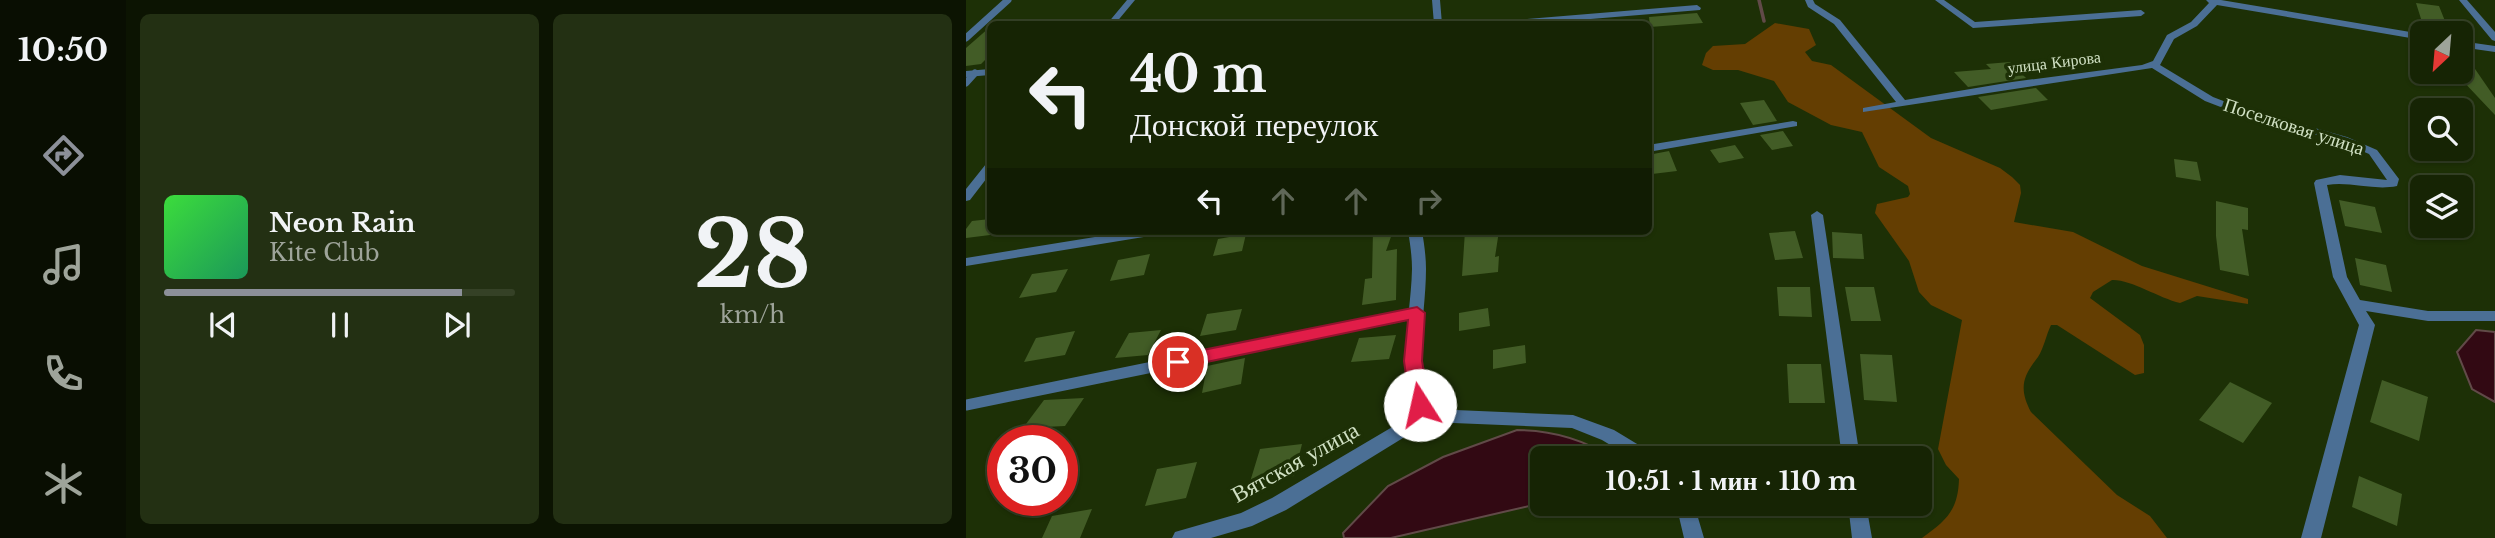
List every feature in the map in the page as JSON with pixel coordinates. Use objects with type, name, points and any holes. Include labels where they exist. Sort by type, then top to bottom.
[{"type":"street","points":[[1114,21],[1131,0]]},
{"type":"street","points":[[1436,0],[1438,21]]},
{"type":"street","points":[[1809,0],[1811,5],[1837,22],[1903,104]]},
{"type":"street","points":[[1940,0],[1973,24],[2141,13]]},
{"type":"street","points":[[2463,0],[2495,38]]},
{"type":"street","points":[[2153,65],[2170,37],[2194,24],[2212,1],[2410,35]]},
{"type":"street","points":[[1529,21],[1614,11],[1697,8]]},
{"type":"street","points":[[2473,46],[2495,50]]},
{"type":"street","name":"улица Кирова","points":[[1867,110],[2153,65]]},
{"type":"street","name":"Поселковая улица","points":[[2153,65],[2209,99],[2235,109],[2343,139],[2373,152],[2393,183],[2326,180],[2320,183],[2319,189],[2340,277],[2355,304]]},
{"type":"street","points":[[1652,148],[1793,124]]},
{"type":"street","points":[[966,197],[987,171]]},
{"type":"street","points":[[1817,215],[1849,446]]},
{"type":"street","points":[[966,261],[1131,235]]},
{"type":"street","points":[[1415,235],[1419,265],[1413,361],[1420,405],[1426,415],[1573,422],[1608,435],[1626,446]]},
{"type":"street","points":[[2355,304],[2428,317],[2495,316]]},
{"type":"street","points":[[2311,538],[2367,326],[2355,304]]},
{"type":"street","name":"Вятская улица","points":[[1182,538],[1245,520],[1279,504],[1426,415]]},
{"type":"street","points":[[1688,516],[1694,538]]},
{"type":"street","points":[[1859,516],[1862,538]]},
{"type":"lane","points":[[966,38],[1008,0]]},
{"type":"lane","points":[[966,83],[971,73]]},
{"type":"lane","points":[[966,405],[1417,313]]},
{"type":"shaded area","points":[[1775,23],[1809,29],[1816,45],[1805,52],[1812,61],[1831,65],[1931,138],[2000,168],[2012,177],[2020,185],[2021,193],[2014,222],[2073,232],[2142,266],[2248,299],[2248,304],[2197,296],[2180,303],[2127,282],[2112,280],[2093,292],[2090,298],[2140,335],[2144,345],[2144,373],[2135,375],[2057,325],[2051,325],[2040,353],[2028,371],[2024,390],[2031,412],[2117,495],[2150,516],[2167,538],[1922,538],[1950,513],[1958,490],[1959,479],[1946,465],[1938,449],[1962,320],[1931,305],[1919,292],[1909,261],[1875,213],[1877,204],[1908,197],[1910,194],[1908,186],[1879,167],[1862,132],[1831,125],[1788,102],[1774,81],[1738,70],[1713,70],[1702,65],[1706,53],[1713,46],[1745,44]]},
{"type":"shaded area","points":[[2476,330],[2495,332],[2495,402],[2472,389],[2457,352]]},
{"type":"shaded area","points":[[1517,430],[1567,437],[1590,446],[1530,446],[1530,506],[1391,538],[1344,538],[1343,533],[1388,486],[1443,457]]},
{"type":"building","points":[[2416,3],[2439,6],[2445,21],[2422,21]]},
{"type":"building","points":[[1697,13],[1703,23],[1652,27],[1649,17]]},
{"type":"building","points":[[987,30],[987,58],[981,64],[966,66],[966,48]]},
{"type":"building","points":[[2010,62],[2026,78],[1968,87],[1954,72],[1991,69],[1986,64]]},
{"type":"building","points":[[2473,66],[2495,98],[2495,115],[2466,84],[2473,84]]},
{"type":"building","points":[[2036,88],[2048,100],[1991,110],[1978,97]]},
{"type":"building","points":[[1764,100],[1777,121],[1753,125],[1740,103]]},
{"type":"building","points":[[1783,131],[1793,146],[1772,150],[1760,135]]},
{"type":"building","points":[[1735,145],[1744,158],[1719,163],[1710,150]]},
{"type":"building","points":[[1669,151],[1677,171],[1652,174],[1652,154]]},
{"type":"building","points":[[2174,159],[2197,162],[2201,181],[2176,177]]},
{"type":"building","points":[[2339,200],[2375,207],[2382,233],[2345,226]]},
{"type":"building","points":[[2216,201],[2248,208],[2248,230],[2242,229],[2249,276],[2220,270]]},
{"type":"building","points":[[987,219],[987,235],[990,235],[966,238],[966,229],[972,221]]},
{"type":"building","points":[[1795,231],[1803,258],[1775,260],[1769,233]]},
{"type":"building","points":[[1832,232],[1862,234],[1864,259],[1833,258]]},
{"type":"building","points":[[1246,235],[1242,251],[1213,256],[1218,239]]},
{"type":"building","points":[[1373,235],[1392,235],[1386,251],[1397,249],[1396,300],[1362,305],[1365,279],[1372,278]]},
{"type":"building","points":[[1465,235],[1498,235],[1495,257],[1499,256],[1498,272],[1462,276]]},
{"type":"building","points":[[1150,254],[1144,275],[1110,281],[1118,260]]},
{"type":"building","points":[[2355,258],[2386,265],[2392,292],[2360,285]]},
{"type":"building","points":[[1068,269],[1056,292],[1019,298],[1032,274]]},
{"type":"building","points":[[1777,287],[1810,287],[1812,317],[1779,316]]},
{"type":"building","points":[[1845,287],[1874,287],[1881,321],[1851,321]]},
{"type":"building","points":[[1488,308],[1490,326],[1459,331],[1459,313]]},
{"type":"building","points":[[1242,309],[1236,330],[1200,336],[1207,314]]},
{"type":"building","points":[[1161,330],[1148,355],[1115,358],[1129,333]]},
{"type":"building","points":[[1075,331],[1065,355],[1024,362],[1036,338]]},
{"type":"building","points":[[1396,335],[1389,359],[1351,362],[1359,338]]},
{"type":"building","points":[[1525,345],[1526,363],[1493,369],[1493,350]]},
{"type":"building","points":[[1860,354],[1892,355],[1897,402],[1864,400]]},
{"type":"building","points":[[1245,358],[1241,384],[1202,393],[1207,366]]},
{"type":"building","points":[[1787,364],[1821,364],[1825,403],[1789,403]]},
{"type":"building","points":[[2382,380],[2428,397],[2419,441],[2370,422]]},
{"type":"building","points":[[2230,382],[2272,403],[2243,443],[2199,420]]},
{"type":"building","points":[[1084,398],[1066,425],[1025,425],[1044,400]]},
{"type":"building","points":[[1302,444],[1294,476],[1250,482],[1260,449]]},
{"type":"building","points":[[1197,462],[1186,498],[1145,506],[1157,469]]},
{"type":"building","points":[[2359,476],[2402,494],[2397,526],[2352,507]]},
{"type":"building","points":[[1092,509],[1080,538],[1042,538],[1052,516],[1078,516],[1078,511]]},
{"type":"waterway","points":[[1759,0],[1764,21]]},
{"type":"route","points":[[1178,362],[1417,313],[1413,361],[1420,405]]}]
